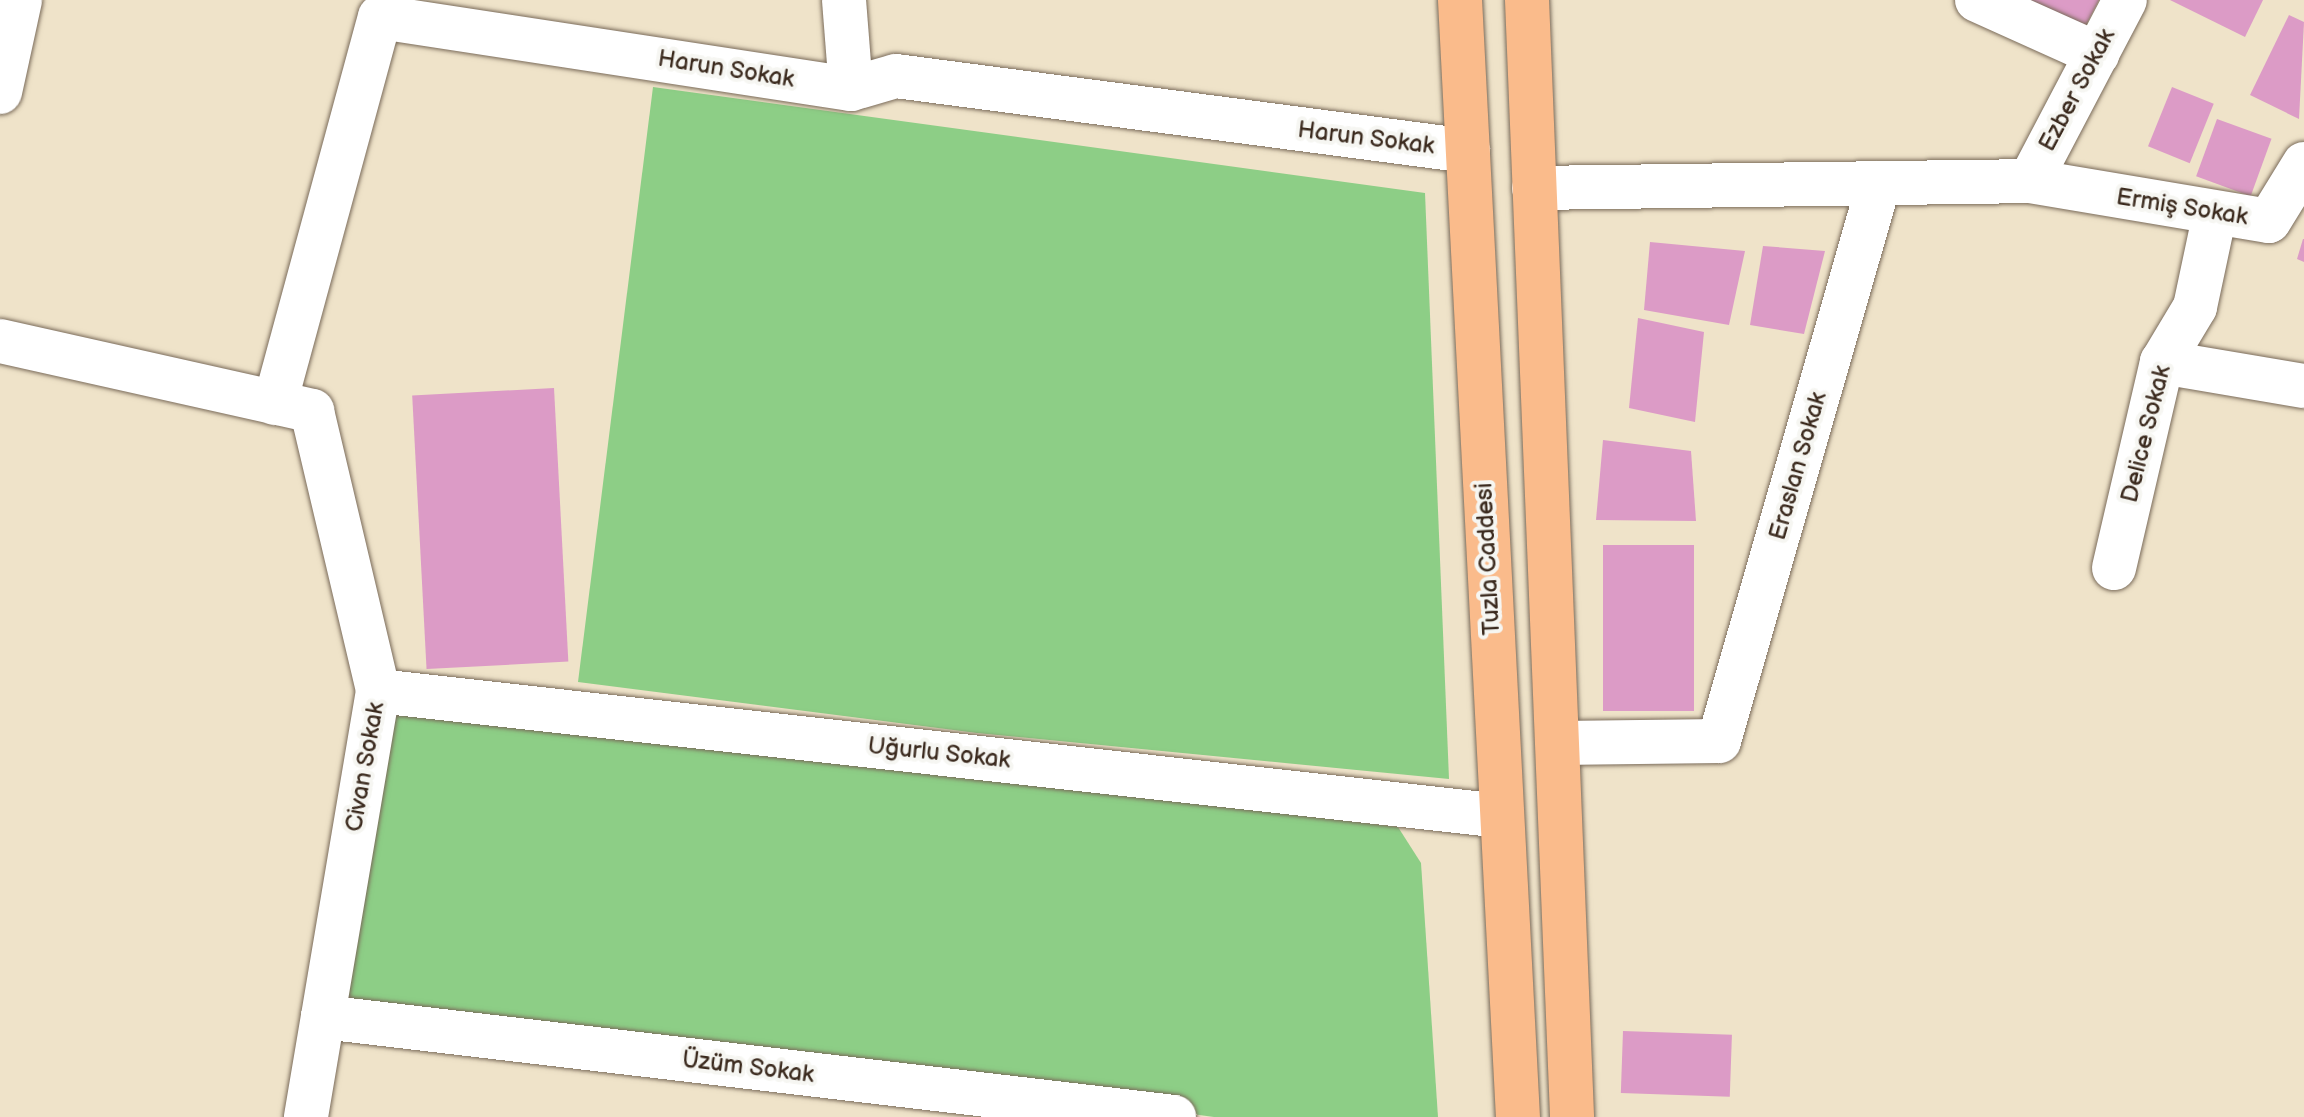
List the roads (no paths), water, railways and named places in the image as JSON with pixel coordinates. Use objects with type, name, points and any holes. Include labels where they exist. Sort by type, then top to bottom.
[{"type":"main road","name":"Tuzla Caddesi","points":[[1460,0],[1518,1117]]},
{"type":"main road","points":[[1527,0],[1560,743],[1572,1117]]},
{"type":"street","points":[[0,92],[20,0]]},
{"type":"street","points":[[844,0],[851,89]]},
{"type":"street","points":[[1977,0],[2097,54]]},
{"type":"street","name":"Ezber Sokak","points":[[2030,181],[2125,0]]},
{"type":"street","name":"Harun Sokak","points":[[275,403],[380,17],[851,89],[896,76],[1468,151]]},
{"type":"street","name":"Ermiş Sokak","points":[[2030,181],[2269,221],[2304,164]]},
{"type":"street","points":[[1534,188],[2030,181]]},
{"type":"street","name":"Eraslan Sokak","points":[[1560,743],[1719,741],[1879,183]]},
{"type":"street","name":"Delice Sokak","points":[[2114,568],[2162,362],[2195,307],[2215,213]]},
{"type":"street","points":[[0,341],[275,403]]},
{"type":"street","points":[[2162,362],[2304,386]]},
{"type":"street","name":"Civan Sokak","points":[[275,403],[312,411],[378,691],[306,1117]]},
{"type":"street","name":"Uğurlu Sokak","points":[[378,691],[1501,816]]},
{"type":"street","name":"Üzüm Sokak","points":[[323,1017],[934,1103],[1174,1117]]}]
